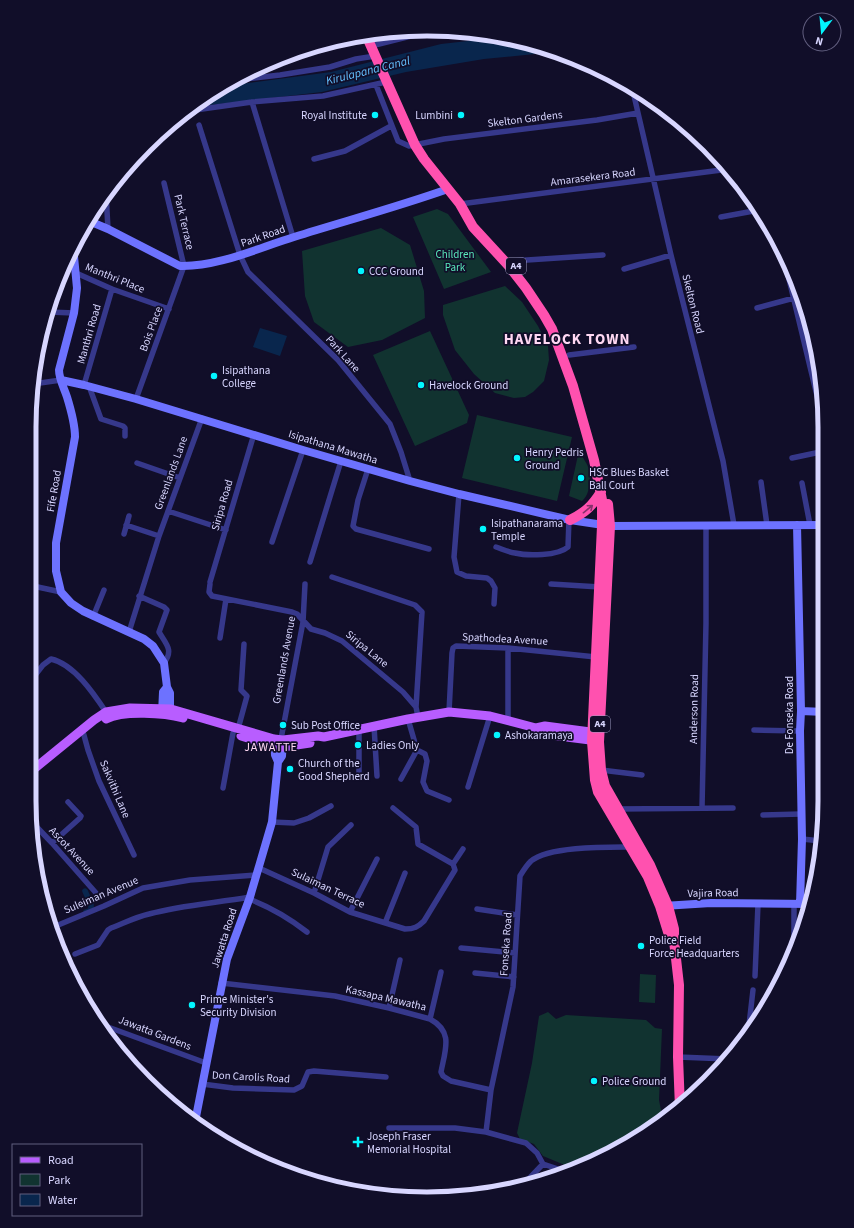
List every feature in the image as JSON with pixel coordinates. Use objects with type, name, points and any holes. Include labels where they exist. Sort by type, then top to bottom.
[{"type":"highway","name":"A4","points":[[368,41],[415,145],[424,159],[460,204],[473,227],[509,266],[544,315],[552,329],[574,386],[601,492],[606,526],[600,587],[596,657],[595,780],[598,792],[664,906]]},
{"type":"highway","name":"A4","points":[[460,204],[512,261],[550,312],[562,336],[569,355],[598,452],[608,498],[596,737],[605,786],[650,865],[664,906],[669,935],[674,941],[679,985],[678,1057],[680,1099]]},
{"type":"highway","points":[[569,520],[580,515],[594,504],[601,492]]},
{"type":"main road","name":"Park Road","points":[[93,223],[180,266],[184,266],[212,262],[240,255],[448,189]]},
{"type":"main road","name":"Fife Road","points":[[61,592],[56,571],[56,543],[75,438],[75,430],[59,370],[74,313],[77,288],[74,258]]},
{"type":"main road","name":"Isipathana Mawatha","points":[[61,380],[87,385],[202,418],[303,450],[410,481],[569,520],[606,526],[818,525]]},
{"type":"main road","name":"De Fonseka Road","points":[[797,525],[802,839],[797,904]]},
{"type":"main road","points":[[61,592],[71,603],[94,617],[144,639],[153,646],[164,663],[167,687],[163,692],[166,711]]},
{"type":"main road","points":[[36,768],[106,712],[130,708],[166,711],[279,742],[318,736],[324,737],[449,712],[490,716],[536,728],[543,734],[596,737]]},
{"type":"main road","points":[[36,774],[83,731],[109,717],[166,711]]},
{"type":"main road","points":[[801,711],[818,712]]},
{"type":"main road","name":"Jawatta Road","points":[[196,1116],[221,983],[227,959],[258,872],[272,822],[278,762],[275,755],[279,742]]},
{"type":"main road","name":"Vajira Road","points":[[664,906],[711,903],[804,904]]},
{"type":"street","points":[[370,46],[408,37]]},
{"type":"street","points":[[249,79],[330,67],[356,59],[376,57]]},
{"type":"street","points":[[200,109],[252,102],[323,96],[376,85],[386,81]]},
{"type":"street","points":[[376,85],[398,141],[409,146],[415,145]]},
{"type":"street","name":"Skelton Road","points":[[634,96],[671,255],[723,461],[734,526]]},
{"type":"street","points":[[252,102],[293,237]]},
{"type":"street","name":"Skelton Gardens","points":[[415,145],[444,139],[597,120],[638,113]]},
{"type":"street","name":"Park Lane","points":[[200,125],[240,255],[248,272],[338,360],[390,424],[410,481]]},
{"type":"street","points":[[314,159],[345,151],[391,126]]},
{"type":"street","name":"Amarasekera Road","points":[[460,204],[722,170]]},
{"type":"street","name":"Park Terrace","points":[[164,183],[184,266]]},
{"type":"street","points":[[107,204],[108,229]]},
{"type":"street","points":[[721,217],[753,211]]},
{"type":"street","points":[[512,261],[603,255]]},
{"type":"street","points":[[624,268],[671,255]]},
{"type":"street","name":"Bois Place","points":[[136,399],[184,266]]},
{"type":"street","name":"Manthri Place","points":[[76,273],[112,289],[169,310]]},
{"type":"street","points":[[790,283],[816,392]]},
{"type":"street","name":"Manthri Road","points":[[87,385],[112,289]]},
{"type":"street","points":[[757,308],[794,298]]},
{"type":"street","points":[[53,312],[74,313]]},
{"type":"street","points":[[569,355],[634,347]]},
{"type":"street","points":[[38,383],[61,380]]},
{"type":"street","points":[[87,385],[101,418],[123,426],[125,428],[125,436]]},
{"type":"street","name":"Greenlands Lane","points":[[129,632],[159,536],[202,418]]},
{"type":"street","name":"Siripa Road","points":[[209,592],[210,583],[254,434]]},
{"type":"street","points":[[272,542],[303,450]]},
{"type":"street","points":[[792,458],[818,452]]},
{"type":"street","points":[[310,562],[341,461]]},
{"type":"street","points":[[137,463],[180,478]]},
{"type":"street","points":[[368,469],[358,500],[353,526],[356,529],[428,549]]},
{"type":"street","points":[[761,482],[767,525]]},
{"type":"street","points":[[802,483],[810,525]]},
{"type":"street","points":[[458,494],[454,557],[457,572],[466,576],[487,578],[491,581],[495,588],[494,604]]},
{"type":"street","points":[[168,511],[226,530]]},
{"type":"street","points":[[124,534],[129,516]]},
{"type":"street","points":[[496,548],[516,554],[535,555],[565,550],[568,547],[569,520]]},
{"type":"street","points":[[126,525],[159,536]]},
{"type":"street","name":"Anderson Road","points":[[702,808],[706,623],[706,526]]},
{"type":"street","points":[[332,577],[416,605],[422,612],[416,706],[418,717]]},
{"type":"street","name":"Greenlands Avenue","points":[[279,742],[303,622],[305,584]]},
{"type":"street","points":[[551,584],[600,587]]},
{"type":"street","points":[[36,587],[61,592]]},
{"type":"street","points":[[94,617],[104,590]]},
{"type":"street","name":"Siripa Lane","points":[[209,592],[212,596],[297,614],[311,629],[325,633],[342,641],[403,692],[416,706]]},
{"type":"street","points":[[139,596],[164,607],[167,610],[159,632],[169,650],[169,656],[164,663]]},
{"type":"street","points":[[220,638],[226,599]]},
{"type":"street","points":[[223,788],[235,731],[247,696],[241,690],[244,644]]},
{"type":"street","name":"Spathodea Avenue","points":[[449,712],[453,648],[456,646],[508,648],[596,657]]},
{"type":"street","points":[[508,648],[508,721]]},
{"type":"street","points":[[36,674],[42,666],[51,659],[67,665],[106,712]]},
{"type":"street","points":[[468,787],[490,716]]},
{"type":"street","points":[[402,779],[417,750],[408,719]]},
{"type":"street","points":[[374,726],[377,776]]},
{"type":"street","points":[[359,730],[359,777]]},
{"type":"street","points":[[754,730],[800,731]]},
{"type":"street","name":"Sakvithi Lane","points":[[83,731],[88,750],[100,781],[134,855]]},
{"type":"street","points":[[417,750],[425,754],[427,761],[423,782],[427,791],[449,800]]},
{"type":"street","points":[[601,770],[642,775]]},
{"type":"street","points":[[52,843],[79,820],[80,816],[68,802]]},
{"type":"street","points":[[272,822],[294,823],[309,818],[331,806]]},
{"type":"street","points":[[393,808],[416,828],[418,844],[453,864],[463,849]]},
{"type":"street","points":[[617,809],[732,808]]},
{"type":"street","points":[[762,815],[801,814]]},
{"type":"street","points":[[314,893],[328,847],[351,825]]},
{"type":"street","name":"Ascot Avenue","points":[[37,827],[96,893]]},
{"type":"street","points":[[802,839],[816,840]]},
{"type":"street","name":"Fonseka Road","points":[[486,1132],[491,1090],[513,986],[520,876],[532,861],[541,856],[568,850],[599,847],[631,847]]},
{"type":"street","points":[[350,912],[376,859]]},
{"type":"street","name":"Sulaiman Terrace","points":[[258,872],[314,893],[350,912],[405,929],[413,929],[418,927],[424,921],[455,870],[453,864]]},
{"type":"street","name":"Suleiman Avenue","points":[[57,926],[143,888],[190,880],[258,872]]},
{"type":"street","points":[[385,923],[405,873]]},
{"type":"street","points":[[74,954],[98,945],[111,928],[148,914],[181,907],[249,898],[292,920],[307,932]]},
{"type":"street","points":[[755,976],[758,904]]},
{"type":"street","name":"De Fonseka Road","points":[[795,931],[797,904]]},
{"type":"street","points":[[477,909],[517,915]]},
{"type":"street","points":[[461,948],[515,953]]},
{"type":"street","points":[[389,1008],[400,960]]},
{"type":"street","points":[[430,1019],[441,972]]},
{"type":"street","points":[[476,973],[514,977]]},
{"type":"street","name":"Kassapa Mawatha","points":[[221,983],[335,996],[430,1019],[436,1022],[445,1032],[447,1038],[441,1072],[443,1076],[451,1081],[491,1090]]},
{"type":"street","points":[[749,1022],[753,990]]},
{"type":"street","name":"Jawatta Gardens","points":[[109,1027],[206,1062]]},
{"type":"street","points":[[678,1057],[722,1058]]},
{"type":"street","name":"Don Carolis Road","points":[[202,1084],[232,1088],[294,1090],[302,1086],[308,1072],[314,1071],[386,1077]]},
{"type":"street","points":[[389,1128],[455,1128],[486,1132],[526,1143],[537,1153],[543,1164],[558,1169]]},
{"type":"street","points":[[529,1179],[543,1164]]},
{"type":"green space","name":"Children Park","points":[[437,209],[448,214],[491,272],[444,289],[413,217]]},
{"type":"green space","name":"CCC Ground","points":[[381,228],[410,245],[424,291],[425,318],[382,340],[348,347],[314,322],[305,296],[302,251]]},
{"type":"green space","points":[[505,286],[522,302],[538,326],[548,346],[549,360],[544,381],[533,392],[525,397],[514,398],[495,393],[474,374],[455,350],[443,315],[443,305]]},
{"type":"green space","name":"Havelock Ground","points":[[430,331],[469,415],[467,423],[415,446],[373,355]]},
{"type":"green space","name":"Henry Pedris Ground","points":[[477,415],[572,437],[557,501],[462,478]]},
{"type":"green space","name":"HSC Blues Basket Ball Court","points":[[578,455],[581,455],[585,460],[590,474],[587,495],[582,501],[569,496]]},
{"type":"green space","points":[[640,974],[656,975],[655,1003],[639,1002]]},
{"type":"green space","name":"Police Ground","points":[[548,1012],[556,1019],[566,1015],[646,1020],[655,1028],[662,1029],[659,1100],[662,1113],[622,1140],[600,1152],[567,1166],[543,1156],[534,1144],[520,1139],[517,1133],[532,1063],[539,1016]]},
{"type":"water","name":"Kirulapana Canal","points":[[481,40],[528,49],[542,53],[484,59],[406,72],[322,92],[205,106],[239,84],[331,72],[441,44]]},
{"type":"water","points":[[260,328],[287,336],[280,356],[253,347]]},
{"type":"waterway","points":[[85,891],[91,904],[91,910],[86,912]]},
{"type":"place","name":"Royal Institute","points":[[375,115]]},
{"type":"place","name":"Lumbini","points":[[461,115]]},
{"type":"place","name":"CCC Ground","points":[[361,271]]},
{"type":"place","name":"Isipathana College","points":[[214,376]]},
{"type":"place","name":"Havelock Ground","points":[[421,385]]},
{"type":"place","name":"Henry Pedris Ground","points":[[517,458]]},
{"type":"place","name":"HSC Blues Basket Ball Court","points":[[581,478]]},
{"type":"place","name":"Isipathanarama Temple","points":[[483,529]]},
{"type":"place","name":"Sub Post Office","points":[[283,725]]},
{"type":"place","name":"Ashokaramaya","points":[[497,735]]},
{"type":"place","name":"Ladies Only","points":[[358,745]]},
{"type":"place","name":"Church of the Good Shepherd","points":[[290,769]]},
{"type":"place","name":"Police Field Force Headquarters","points":[[641,946]]},
{"type":"place","name":"Prime Minister's Security Division","points":[[192,1005]]},
{"type":"place","name":"Police Ground","points":[[594,1081]]},
{"type":"place","name":"Joseph Fraser Memorial Hospital","points":[[358,1142]]},
{"type":"district","name":"HAVELOCK TOWN","points":[[567,339]]},
{"type":"district","name":"JAWATTE","points":[[271,747]]}]
